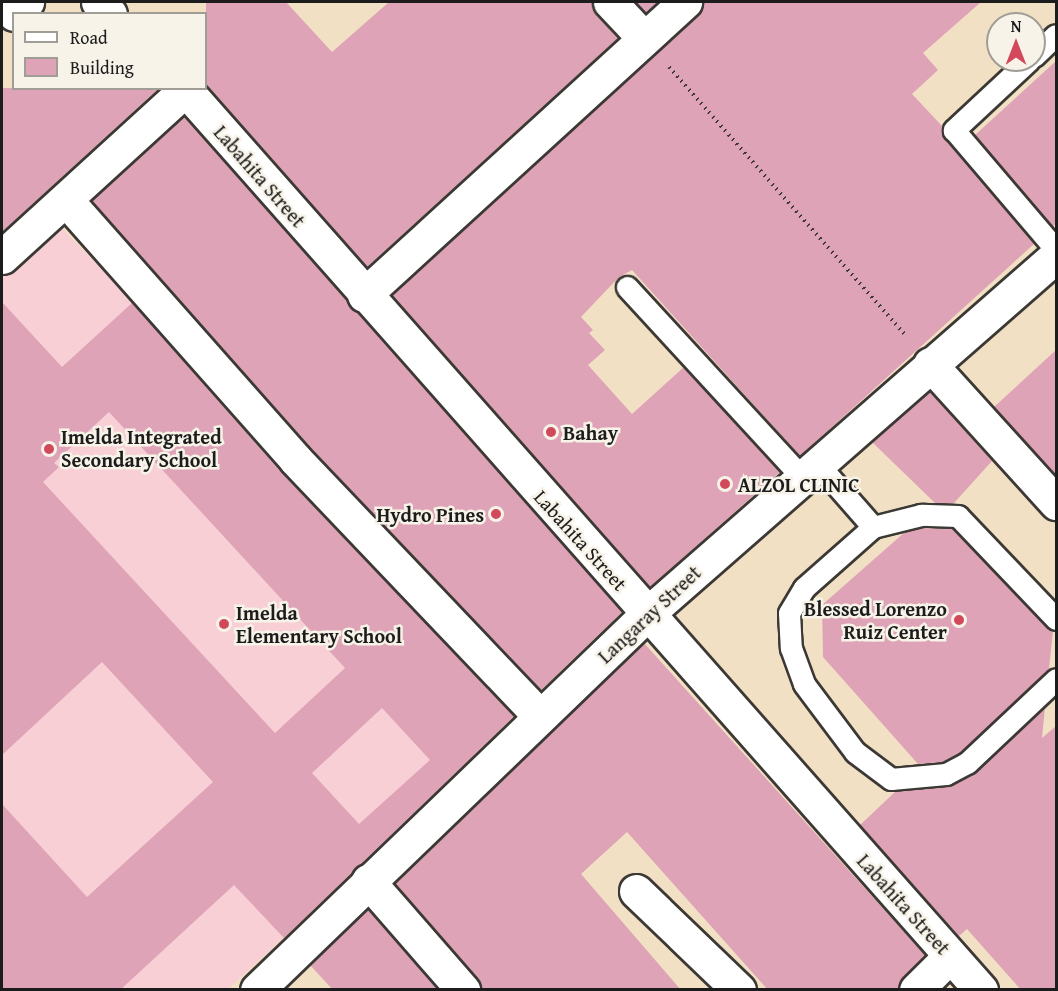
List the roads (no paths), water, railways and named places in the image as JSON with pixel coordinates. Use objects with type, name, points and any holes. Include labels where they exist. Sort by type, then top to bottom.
[{"type":"street","points":[[610,2],[644,38]]},
{"type":"street","points":[[364,296],[685,2]]},
{"type":"street","points":[[2,257],[67,201],[183,90]]},
{"type":"street","name":"Labahita Street","points":[[185,90],[364,296],[981,990]]},
{"type":"street","points":[[67,201],[295,459],[540,716]]},
{"type":"street","name":"Langaray Street","points":[[257,990],[647,614],[1056,256]]},
{"type":"street","points":[[930,364],[1056,503]]},
{"type":"street","points":[[368,881],[463,990]]},
{"type":"street","points":[[636,891],[739,990]]},
{"type":"street","points":[[916,990],[950,956]]},
{"type":"lane","points":[[1016,72],[954,130],[1056,250]]},
{"type":"lane","points":[[627,286],[810,470],[873,527]]},
{"type":"lane","points":[[1056,619],[992,547],[958,516],[921,515],[873,527],[804,588],[789,613],[791,648],[804,684],[855,752],[891,778],[946,774],[967,763],[1056,679]]},
{"type":"place","name":"Bahay","points":[[551,432]]},
{"type":"place","name":"Imelda Integrated Secondary School","points":[[49,449]]},
{"type":"place","name":"ALZOL CLINIC","points":[[725,484]]},
{"type":"place","name":"Hydro Pines","points":[[496,514]]},
{"type":"place","name":"Blessed Lorenzo Ruiz Center","points":[[959,620]]},
{"type":"place","name":"Imelda Elementary School","points":[[224,624]]}]
